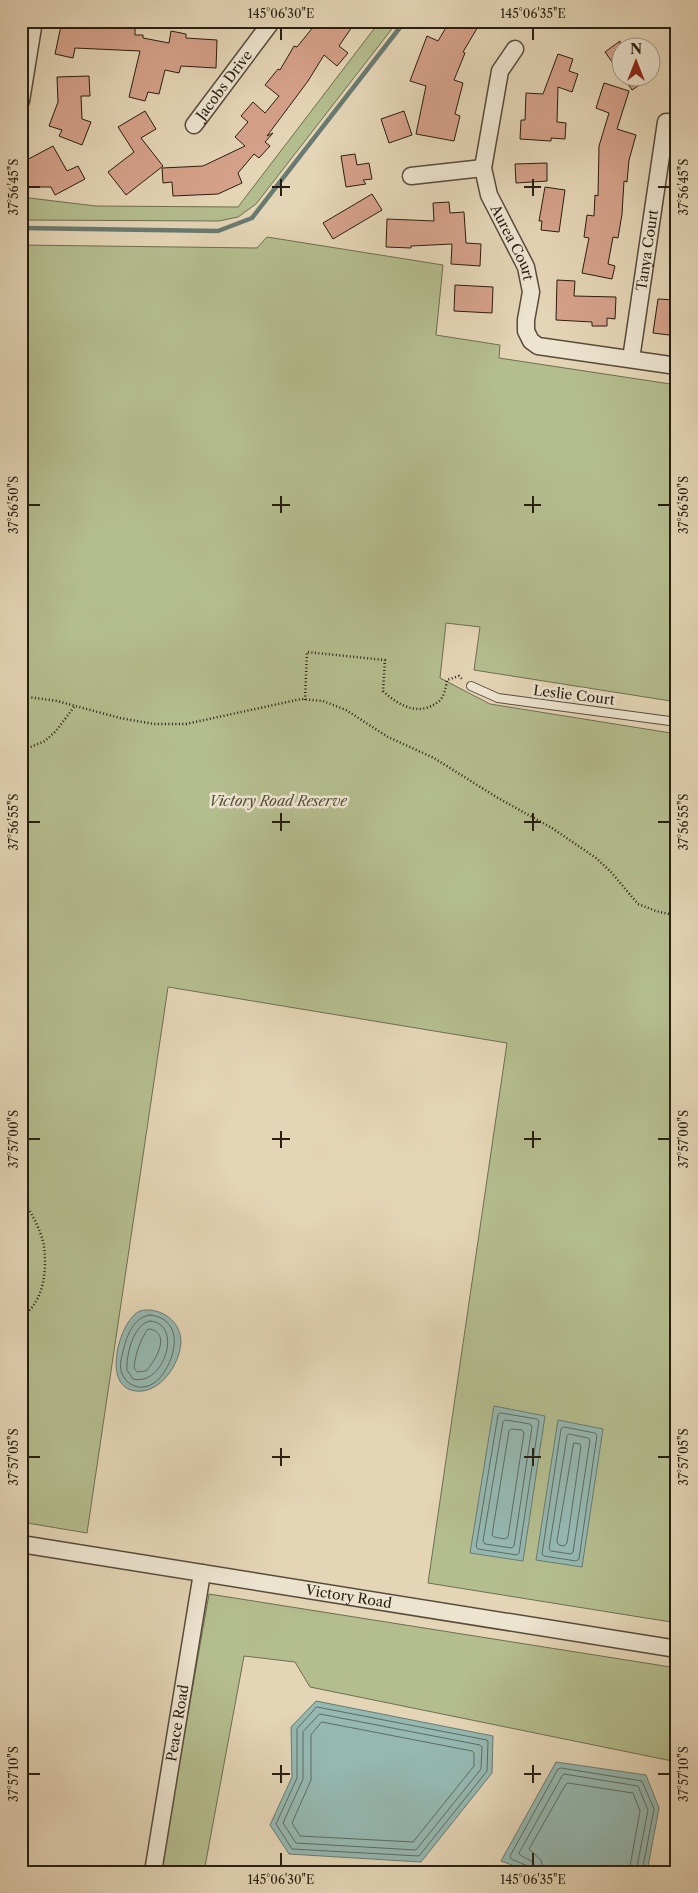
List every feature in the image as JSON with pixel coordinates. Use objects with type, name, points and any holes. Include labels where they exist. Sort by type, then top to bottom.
[{"type":"street","points":[[21,100],[34,21]]},
{"type":"street","name":"Jacobs Drive","points":[[194,125],[268,22]]},
{"type":"street","name":"Aurea Court","points":[[515,49],[500,71],[483,168],[490,195],[526,266],[531,292],[526,326],[528,336],[538,346],[631,359]]},
{"type":"street","name":"Tanya Court","points":[[631,359],[666,122],[677,123]]},
{"type":"street","points":[[411,176],[483,168]]},
{"type":"street","points":[[631,359],[677,366]]},
{"type":"street","name":"Victory Road","points":[[21,1544],[677,1649]]},
{"type":"street","name":"Peace Road","points":[[153,1872],[202,1573]]},
{"type":"lane","name":"Leslie Court","points":[[471,686],[498,698],[677,722]]},
{"type":"path","points":[[304,700],[307,652],[385,660],[383,691],[396,702],[410,709],[424,708],[438,702],[444,694],[448,680],[458,676],[471,686]]},
{"type":"path","points":[[21,696],[57,701],[120,718],[154,724],[186,724],[304,700],[323,701],[346,710],[388,737],[449,766],[498,798],[552,828],[596,858],[611,872],[638,904],[677,916]]},
{"type":"path","points":[[21,751],[45,741],[56,731],[74,706]]},
{"type":"path","points":[[21,1196],[36,1225],[44,1246],[44,1274],[40,1297],[21,1317]]},
{"type":"green space","points":[[380,21],[398,21],[256,204],[238,217],[219,221],[21,220],[21,197],[96,206],[238,207]]},
{"type":"green space","name":"Victory Road Reserve","points":[[267,237],[443,265],[436,335],[500,345],[499,358],[677,385],[677,702],[474,670],[480,627],[446,623],[440,678],[490,704],[677,734],[677,1623],[428,1583],[507,1043],[168,987],[87,1533],[21,1522],[21,245],[257,248]]},
{"type":"green space","points":[[209,1594],[677,1668],[677,1762],[310,1687],[295,1662],[244,1656],[204,1872],[160,1872]]},
{"type":"water","points":[[149,1310],[167,1316],[175,1324],[180,1335],[180,1351],[173,1368],[161,1383],[145,1391],[136,1391],[125,1387],[119,1379],[116,1368],[117,1355],[120,1341],[131,1318],[139,1311]]},
{"type":"water","points":[[494,1406],[545,1416],[523,1561],[470,1553]]},
{"type":"water","points":[[558,1420],[603,1429],[582,1567],[536,1560]]},
{"type":"water","points":[[316,1701],[493,1736],[492,1773],[421,1862],[289,1854],[270,1825],[292,1777],[291,1727]]},
{"type":"water","points":[[556,1762],[646,1775],[659,1808],[647,1872],[531,1872],[501,1861]]},
{"type":"building","points":[[62,21],[84,25],[84,21],[135,22],[135,35],[143,35],[143,38],[169,43],[171,31],[186,34],[186,38],[217,40],[216,68],[181,66],[179,73],[165,70],[159,94],[148,92],[145,101],[129,97],[140,51],[75,48],[73,58],[55,54]]},
{"type":"building","points":[[318,21],[356,21],[339,46],[348,53],[337,66],[324,55],[308,81],[267,136],[273,133],[265,142],[270,146],[259,158],[254,154],[238,173],[242,183],[218,194],[173,196],[172,182],[163,183],[162,168],[203,166],[245,146],[235,137],[248,122],[241,116],[253,102],[265,113],[279,96],[265,85],[278,69],[280,70],[294,46],[297,47]]},
{"type":"building","points":[[450,21],[473,21],[479,25],[463,52],[465,53],[454,80],[463,83],[455,114],[460,116],[454,141],[416,134],[426,86],[410,81],[427,36],[438,41]]},
{"type":"building","points":[[610,48],[610,59],[605,52]]},
{"type":"building","points":[[558,54],[573,59],[569,71],[578,74],[572,92],[558,87],[557,122],[566,123],[565,139],[551,138],[551,141],[520,139],[521,120],[525,120],[526,93],[543,94]]},
{"type":"building","points":[[89,76],[90,96],[81,96],[82,119],[91,122],[82,145],[59,136],[62,130],[49,126],[58,102],[57,77]]},
{"type":"building","points":[[604,83],[610,85],[610,88],[620,88],[629,91],[617,129],[636,135],[629,160],[627,182],[624,181],[618,238],[613,237],[608,264],[615,266],[612,279],[582,273],[589,238],[584,237],[587,215],[594,216],[595,195],[598,196],[599,146],[609,113],[596,108]]},
{"type":"building","points":[[145,111],[156,129],[141,138],[163,166],[126,195],[108,172],[134,152],[118,127]]},
{"type":"building","points":[[404,111],[412,135],[389,143],[381,119]]},
{"type":"building","points":[[53,146],[67,171],[78,166],[85,179],[55,195],[51,187],[21,187],[21,163]]},
{"type":"building","points":[[355,154],[357,165],[369,163],[372,179],[363,180],[366,184],[346,187],[341,156]]},
{"type":"building","points":[[547,163],[547,181],[516,183],[515,164]]},
{"type":"building","points":[[545,187],[565,190],[559,232],[541,230],[542,221],[539,221]]},
{"type":"building","points":[[372,194],[382,210],[333,239],[323,223]]},
{"type":"building","points":[[449,202],[450,213],[464,212],[466,243],[481,244],[480,266],[451,264],[452,244],[411,246],[411,248],[386,247],[387,219],[434,221],[433,203]]},
{"type":"building","points":[[557,280],[575,281],[574,296],[616,297],[615,319],[607,318],[607,326],[592,326],[592,322],[556,320]]},
{"type":"building","points":[[455,285],[493,287],[492,313],[454,311]]},
{"type":"building","points":[[658,299],[675,300],[672,319],[677,320],[677,336],[653,333]]},
{"type":"waterway","points":[[21,228],[218,231],[252,218],[405,21]]}]
